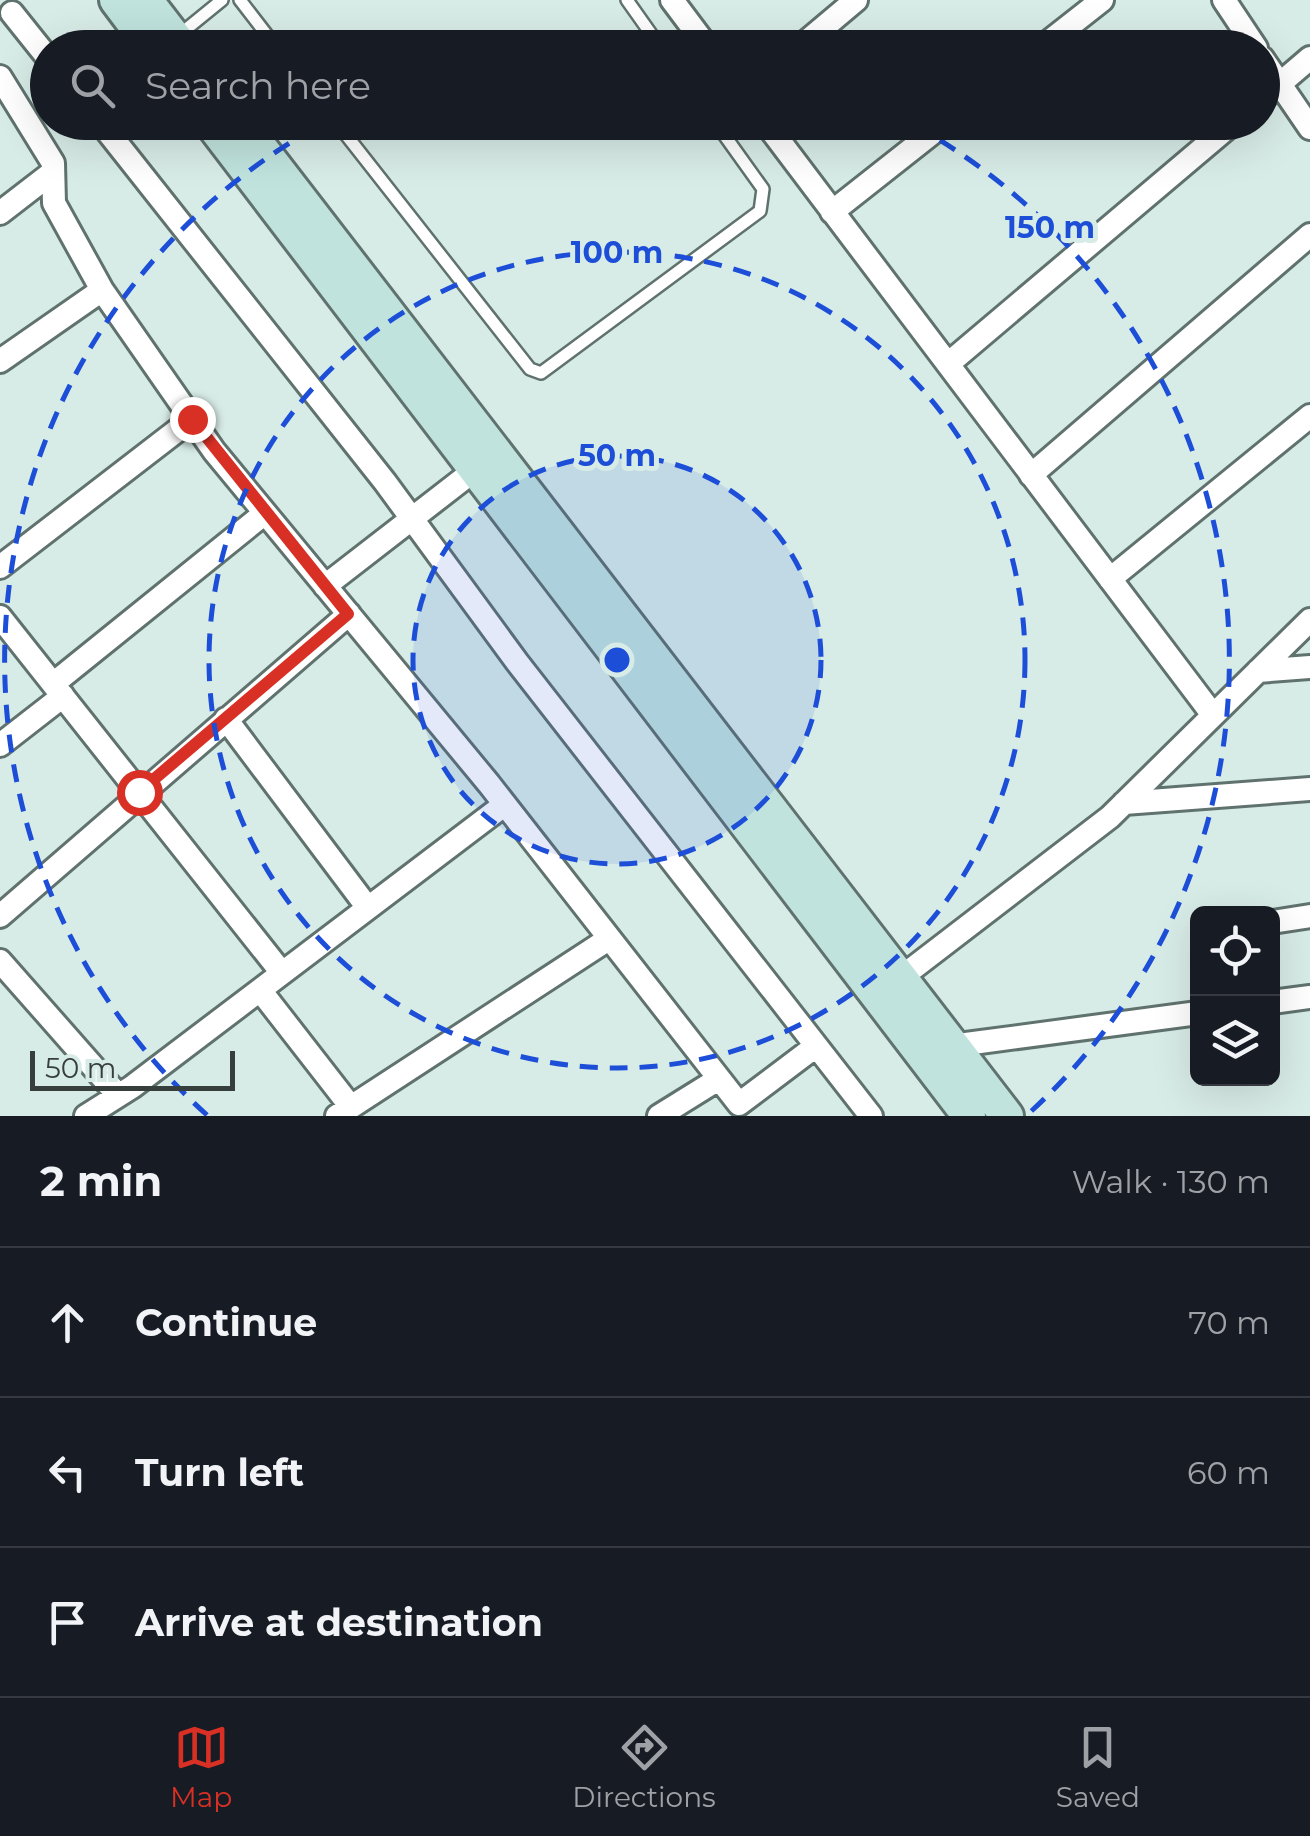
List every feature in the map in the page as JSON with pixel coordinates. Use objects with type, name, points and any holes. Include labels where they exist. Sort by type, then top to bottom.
[{"type":"street","points":[[116,0],[153,30]]},
{"type":"street","points":[[146,0],[162,30]]},
{"type":"street","points":[[672,0],[694,30]]},
{"type":"street","points":[[820,30],[856,0]]},
{"type":"street","points":[[1064,30],[1102,0]]},
{"type":"street","points":[[1224,0],[1244,30]]},
{"type":"street","points":[[14,12],[30,34]]},
{"type":"street","points":[[1280,85],[1310,58]]},
{"type":"street","points":[[0,77],[30,126]]},
{"type":"street","points":[[1280,100],[1310,128]]},
{"type":"street","points":[[39,140],[53,163],[54,203],[102,290],[192,419],[504,804],[738,1112],[816,1046]]},
{"type":"street","points":[[114,140],[871,1116]]},
{"type":"street","points":[[225,140],[1007,1116]]},
{"type":"street","points":[[253,140],[969,1116]]},
{"type":"street","points":[[778,140],[1213,715]]},
{"type":"street","points":[[832,212],[923,140]]},
{"type":"street","points":[[948,364],[1213,140]]},
{"type":"street","points":[[0,213],[53,172]]},
{"type":"street","points":[[1031,475],[1310,235]]},
{"type":"street","points":[[0,361],[102,290]]},
{"type":"street","points":[[1110,579],[1310,416]]},
{"type":"street","points":[[0,567],[192,419]]},
{"type":"street","points":[[326,586],[486,462]]},
{"type":"street","points":[[0,745],[58,690],[265,513]]},
{"type":"street","points":[[0,916],[348,614]]},
{"type":"street","points":[[0,617],[282,973]]},
{"type":"street","points":[[899,980],[1124,803],[1310,620]]},
{"type":"street","points":[[1258,671],[1310,667]]},
{"type":"street","points":[[226,718],[368,908]]},
{"type":"street","points":[[1124,803],[1310,789]]},
{"type":"street","points":[[86,1116],[118,1096],[504,804]]},
{"type":"street","points":[[1280,921],[1310,916]]},
{"type":"street","points":[[260,990],[344,1111],[607,940]]},
{"type":"street","points":[[0,961],[118,1096]]},
{"type":"street","points":[[1280,1001],[1310,997]]},
{"type":"street","points":[[919,1050],[1190,1014]]},
{"type":"street","points":[[660,1116],[716,1080]]},
{"type":"lane","points":[[187,30],[222,0]]},
{"type":"lane","points":[[240,0],[263,30]]},
{"type":"lane","points":[[626,0],[648,30]]},
{"type":"lane","points":[[350,140],[535,372],[548,369],[760,211],[763,189],[728,140]]},
{"type":"route","points":[[139,792],[348,614],[192,419]]}]
